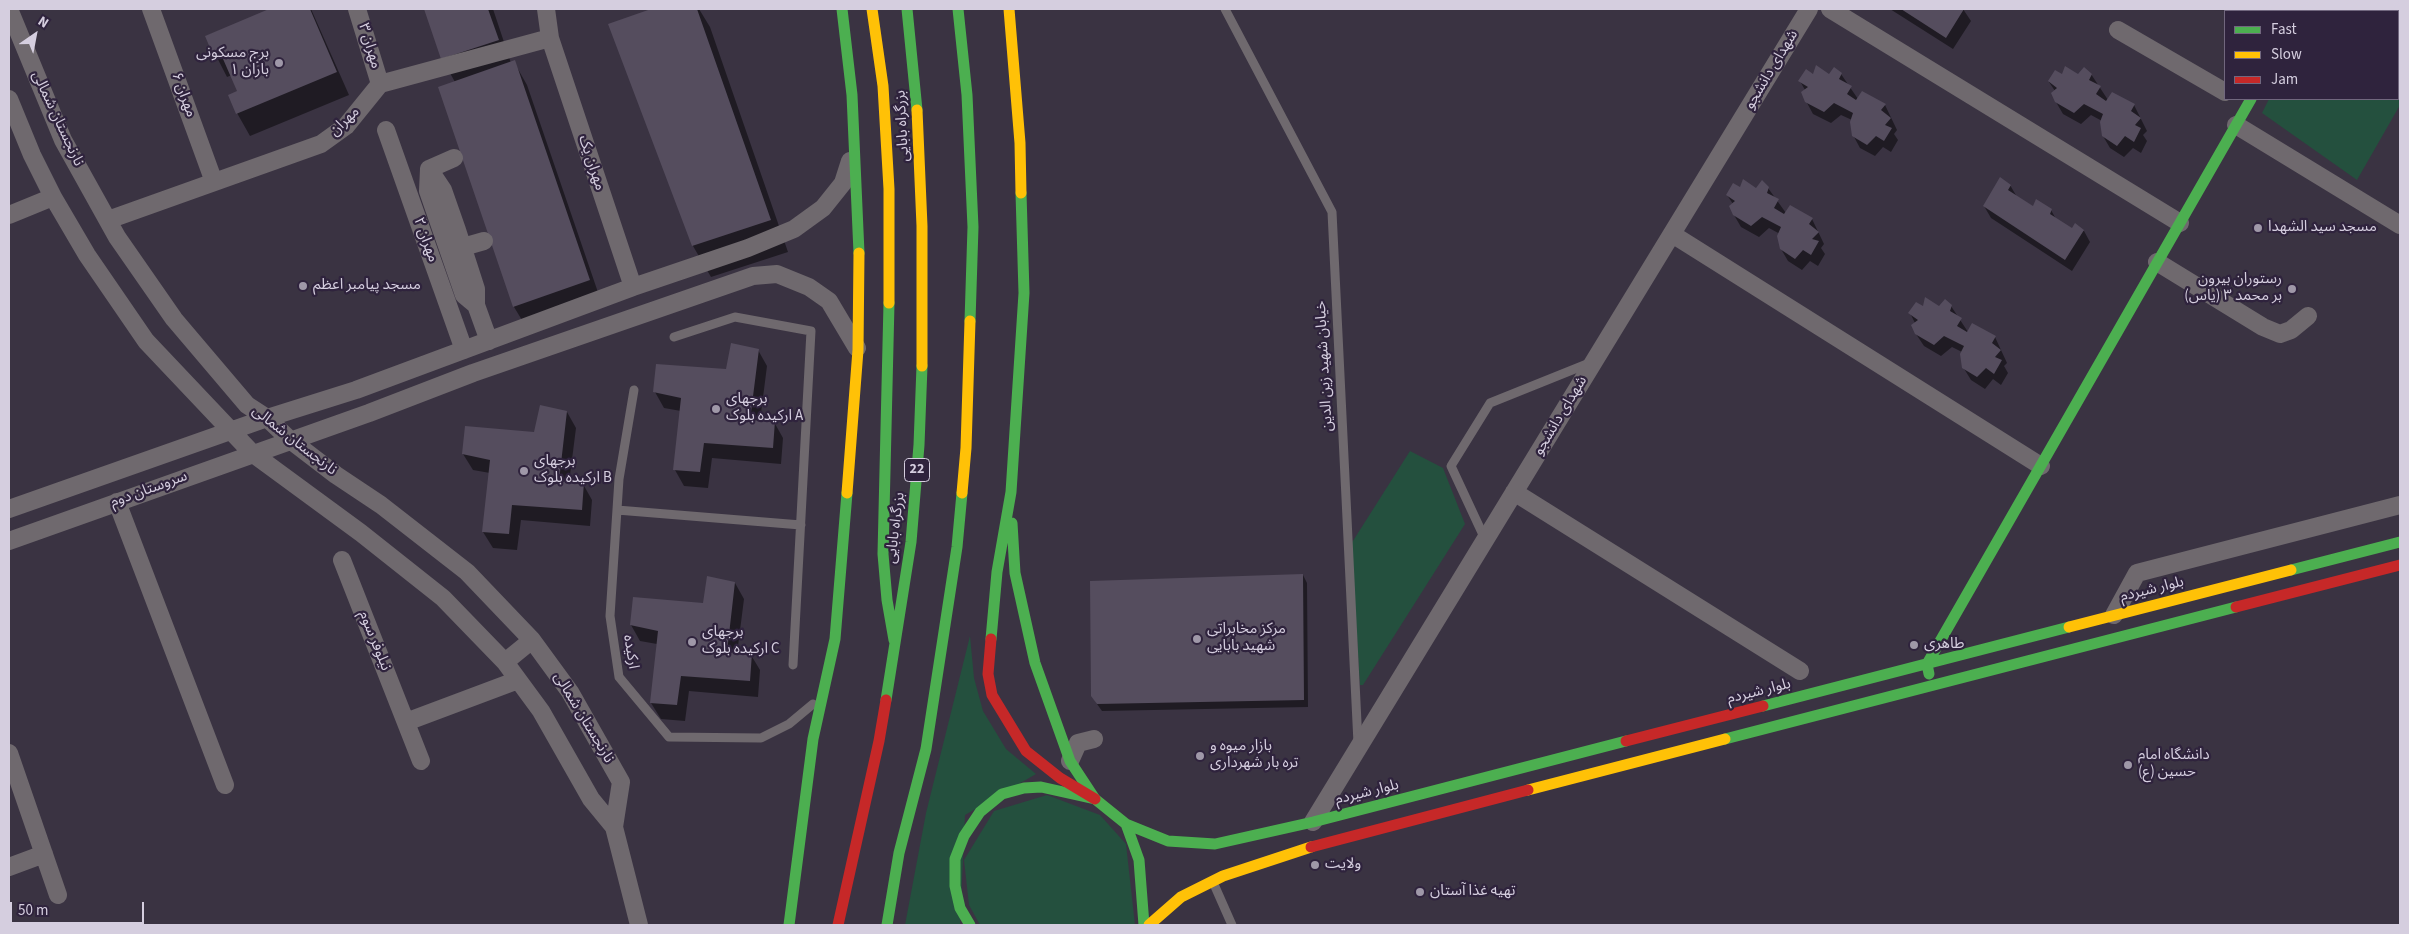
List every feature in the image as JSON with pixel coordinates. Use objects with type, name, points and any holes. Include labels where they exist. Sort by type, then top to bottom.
[{"type":"main road","points":[[790,925],[813,739],[836,639],[858,350],[859,262],[852,95],[842,9]]},
{"type":"main road","points":[[872,9],[883,86],[888,189],[890,270],[883,554],[887,600],[894,642]]},
{"type":"main road","name":"بزرگراه بابایی","points":[[838,925],[879,741],[911,542],[919,445],[923,327],[917,98],[907,9]]},
{"type":"main road","points":[[887,925],[900,853],[926,749],[957,547],[966,448],[973,228],[967,95],[958,9]]},
{"type":"main road","points":[[1007,9],[1010,24],[1020,143],[1024,293],[1011,492],[996,582],[988,674],[992,695],[1026,751],[1060,778],[1095,799],[1126,824],[1139,860],[1144,925]]},
{"type":"main road","points":[[1932,686],[1927,664],[2236,125],[2245,101]]},
{"type":"main road","points":[[1011,492],[1015,573],[1035,663],[1070,761],[1095,799]]},
{"type":"main road","name":"بلوار شیردم","points":[[1126,824],[1168,841],[1215,842],[1313,822],[2400,542]]},
{"type":"main road","points":[[1153,922],[1181,898],[1223,876],[1319,844],[2400,565]]},
{"type":"main road","points":[[970,925],[960,908],[955,886],[955,860],[964,836],[980,812],[1002,794],[1024,788],[1057,789],[1095,799]]},
{"type":"main road","points":[[1313,822],[1319,844]]},
{"type":"main road","points":[[1213,868],[1223,876]]},
{"type":"street","name":"نارنجستان شمالی","points":[[9,9],[13,30],[63,140],[117,237],[174,319],[247,406],[267,418],[289,440],[381,505],[467,572],[532,640],[570,692],[621,782],[614,827],[639,925]]},
{"type":"street","name":"مهران ۶","points":[[151,9],[214,182]]},
{"type":"street","name":"مهران ۳","points":[[357,9],[380,84]]},
{"type":"street","name":"مهران یک","points":[[546,9],[550,38],[632,287]]},
{"type":"street","points":[[380,84],[550,38],[559,9]]},
{"type":"street","name":"شهدای دانشجو","points":[[1313,822],[1809,9]]},
{"type":"street","points":[[1830,9],[2180,223]]},
{"type":"street","points":[[2118,30],[2224,91]]},
{"type":"street","name":"مهران","points":[[108,220],[321,144],[346,126],[380,84]]},
{"type":"street","name":"نارنجستان شمالی","points":[[9,99],[32,155],[53,197],[87,255],[146,341],[230,432],[252,453],[361,533],[443,598],[505,662],[540,711],[591,799],[614,827]]},
{"type":"street","points":[[2236,125],[2400,225]]},
{"type":"street","name":"مهران ۲","points":[[386,130],[464,350]]},
{"type":"street","name":"سروستان دوم","points":[[9,509],[267,418],[356,390],[632,287],[748,248],[794,229],[823,208],[843,183],[854,150]]},
{"type":"street","points":[[454,158],[429,170],[443,190],[476,289],[476,306],[489,341]]},
{"type":"street","points":[[9,215],[53,197]]},
{"type":"street","points":[[1672,234],[2040,466]]},
{"type":"street","points":[[459,236],[484,241]]},
{"type":"street","points":[[748,248],[753,276]]},
{"type":"street","points":[[2157,262],[2263,326],[2280,334],[2291,330],[2308,316]]},
{"type":"street","name":"سروستان دوم","points":[[9,541],[565,341],[753,276],[777,274],[809,288],[829,301],[858,350]]},
{"type":"street","points":[[556,316],[565,341]]},
{"type":"street","points":[[1514,492],[1800,671]]},
{"type":"street","points":[[117,502],[225,785]]},
{"type":"street","points":[[2114,616],[2137,573],[2400,505]]},
{"type":"street","name":"نیلوفر سوم","points":[[342,560],[422,761]]},
{"type":"street","points":[[505,662],[532,640]]},
{"type":"street","points":[[406,722],[518,680]]},
{"type":"street","points":[[1070,761],[1078,743],[1094,739]]},
{"type":"street","points":[[9,752],[58,895]]},
{"type":"street","points":[[9,867],[44,854]]},
{"type":"lane","name":"خیابان شهید زین الدین","points":[[1225,9],[1332,212],[1358,748]]},
{"type":"lane","points":[[674,337],[735,317],[811,331],[793,665]]},
{"type":"lane","points":[[1486,539],[1451,466],[1490,403],[1594,361]]},
{"type":"lane","name":"ارکیده","points":[[634,390],[619,479],[610,616],[619,677],[669,737],[761,738],[790,724],[821,698]]},
{"type":"lane","points":[[617,510],[801,526]]},
{"type":"lane","points":[[1212,882],[1232,925]]},
{"type":"green space","points":[[2400,74],[2400,105],[2357,180],[2262,113],[2268,100],[2399,100]]},
{"type":"green space","points":[[1410,451],[1443,468],[1465,524],[1363,685],[1360,685],[1351,544]]},
{"type":"green space","points":[[970,636],[974,678],[983,711],[1006,749],[1036,774],[965,815],[960,925],[905,925],[926,813]]},
{"type":"green space","points":[[1047,795],[1100,815],[1126,844],[1135,925],[980,925],[969,905],[964,860],[994,811]]},
{"type":"building","name":"برج مسکونی باران ۱","points":[[269,9],[310,9],[337,72],[236,114],[228,95],[237,91],[220,52],[213,55],[205,36]]},
{"type":"building","points":[[424,9],[488,9],[499,40],[441,59]]},
{"type":"building","points":[[651,9],[697,9],[771,220],[692,246],[608,24]]},
{"type":"building","points":[[1901,9],[1964,9],[1946,38]]},
{"type":"building","points":[[515,60],[590,280],[513,307],[438,87]]},
{"type":"building","points":[[1816,65],[1829,74],[1834,67],[1842,73],[1839,79],[1852,86],[1847,94],[1856,100],[1862,91],[1886,104],[1881,110],[1891,118],[1885,125],[1892,128],[1884,141],[1876,136],[1867,145],[1852,136],[1850,122],[1853,113],[1834,103],[1824,112],[1805,102],[1801,92],[1808,87],[1798,81],[1806,69],[1813,74]]},
{"type":"building","points":[[2065,66],[2078,74],[2084,67],[2092,74],[2089,80],[2101,86],[2096,94],[2106,101],[2112,92],[2135,104],[2131,111],[2141,118],[2135,125],[2141,128],[2134,142],[2125,136],[2117,146],[2102,136],[2100,122],[2103,114],[2084,104],[2074,113],[2055,102],[2051,93],[2057,88],[2048,81],[2055,70],[2062,74]]},
{"type":"building","points":[[2000,177],[2011,185],[2008,190],[2033,206],[2036,199],[2052,209],[2050,214],[2072,228],[2075,223],[2084,230],[2065,260],[1983,206]]},
{"type":"building","points":[[1743,179],[1756,188],[1762,180],[1769,187],[1767,193],[1779,199],[1774,208],[1784,214],[1790,205],[1813,218],[1809,224],[1819,232],[1812,239],[1819,241],[1811,255],[1803,250],[1795,259],[1780,249],[1777,236],[1781,227],[1762,217],[1751,226],[1733,215],[1729,206],[1735,201],[1726,195],[1733,183],[1740,187]]},
{"type":"building","points":[[1925,297],[1939,306],[1945,299],[1952,305],[1950,311],[1962,318],[1957,326],[1967,332],[1972,323],[1996,336],[1992,343],[2001,350],[1995,357],[2002,360],[1994,374],[1986,368],[1977,377],[1962,368],[1960,354],[1964,346],[1944,336],[1934,345],[1915,334],[1911,325],[1918,320],[1908,313],[1916,302],[1923,306]]},
{"type":"building","name":"برجهای ارکیده بلوک A","points":[[731,343],[759,349],[750,420],[775,421],[773,448],[704,443],[700,472],[673,470],[681,398],[653,392],[656,364],[726,369]]},
{"type":"building","name":"برجهای ارکیده بلوک B","points":[[540,405],[567,411],[559,481],[584,482],[582,510],[512,505],[509,534],[482,532],[490,460],[462,454],[465,426],[534,432]]},
{"type":"building","name":"مرکز مخابراتی شهید بابایی","points":[[1303,574],[1304,700],[1097,704],[1091,696],[1090,581]]},
{"type":"building","name":"برجهای ارکیده بلوک C","points":[[707,576],[735,582],[727,652],[752,653],[750,681],[681,676],[677,705],[650,703],[658,631],[630,625],[633,597],[703,603]]},
{"type":"traffic: fast","points":[[842,9],[852,95],[859,253]]},
{"type":"traffic: fast","points":[[907,9],[917,110]]},
{"type":"traffic: fast","points":[[958,9],[967,95],[973,227],[970,321]]},
{"type":"traffic: fast","points":[[1929,674],[1927,664],[2250,100]]},
{"type":"traffic: fast","points":[[991,639],[997,572],[1011,492],[1024,293],[1021,193]]},
{"type":"traffic: fast","points":[[889,303],[883,554],[887,600],[894,640]]},
{"type":"traffic: fast","points":[[886,700],[911,542],[919,445],[922,366]]},
{"type":"traffic: fast","points":[[789,925],[813,739],[835,639],[847,493]]},
{"type":"traffic: fast","points":[[887,925],[899,853],[926,749],[957,547],[962,493]]},
{"type":"traffic: fast","points":[[1012,523],[1015,573],[1035,663],[1070,761],[1095,799]]},
{"type":"traffic: fast","points":[[2291,570],[2400,542]]},
{"type":"traffic: fast","points":[[1725,739],[2236,607]]},
{"type":"traffic: fast","points":[[1763,706],[2069,627]]},
{"type":"traffic: fast","points":[[1126,824],[1168,841],[1215,844],[1313,822],[1626,741]]},
{"type":"traffic: fast","points":[[970,925],[960,908],[955,886],[955,859],[964,836],[980,812],[1002,794],[1024,788],[1041,787],[1095,799],[1126,824],[1139,860],[1144,925]]},
{"type":"traffic: slow","points":[[872,9],[883,86],[889,189],[889,303]]},
{"type":"traffic: slow","points":[[1009,9],[1020,143],[1021,193]]},
{"type":"traffic: slow","points":[[917,110],[922,226],[922,366]]},
{"type":"traffic: slow","points":[[847,493],[858,350],[859,253]]},
{"type":"traffic: slow","points":[[962,493],[966,448],[970,321]]},
{"type":"traffic: slow","points":[[2069,627],[2291,570]]},
{"type":"traffic: slow","points":[[1528,790],[1725,739]]},
{"type":"traffic: slow","points":[[1149,925],[1181,897],[1223,876],[1311,847]]},
{"type":"traffic: jam","points":[[2236,607],[2400,565]]},
{"type":"traffic: jam","points":[[991,639],[988,674],[992,695],[1026,751],[1060,778],[1095,799]]},
{"type":"traffic: jam","points":[[838,925],[879,741],[886,700]]},
{"type":"traffic: jam","points":[[1626,741],[1763,706]]},
{"type":"traffic: jam","points":[[1311,847],[1528,790]]},
{"type":"place","name":"برج مسکونی باران ۱","points":[[279,63]]},
{"type":"place","name":"مسجد سید الشهدا","points":[[2258,228]]},
{"type":"place","name":"مسجد پیامبر اعظم","points":[[303,286]]},
{"type":"place","name":"رستوران بیرون بر محمد ۳ (یاس)","points":[[2292,289]]},
{"type":"place","name":"برجهای ارکیده بلوک A","points":[[716,409]]},
{"type":"place","name":"برجهای ارکیده بلوک B","points":[[524,471]]},
{"type":"place","name":"مرکز مخابراتی شهید بابایی","points":[[1197,639]]},
{"type":"place","name":"برجهای ارکیده بلوک C","points":[[692,642]]},
{"type":"place","name":"طاهری","points":[[1914,645]]},
{"type":"place","name":"بازار میوه و تره بار شهرداری","points":[[1200,756]]},
{"type":"place","name":"دانشگاه امام حسین (ع)","points":[[2128,765]]},
{"type":"place","name":"ولایت","points":[[1315,865]]},
{"type":"place","name":"تهیه غذا آستان","points":[[1420,892]]}]
